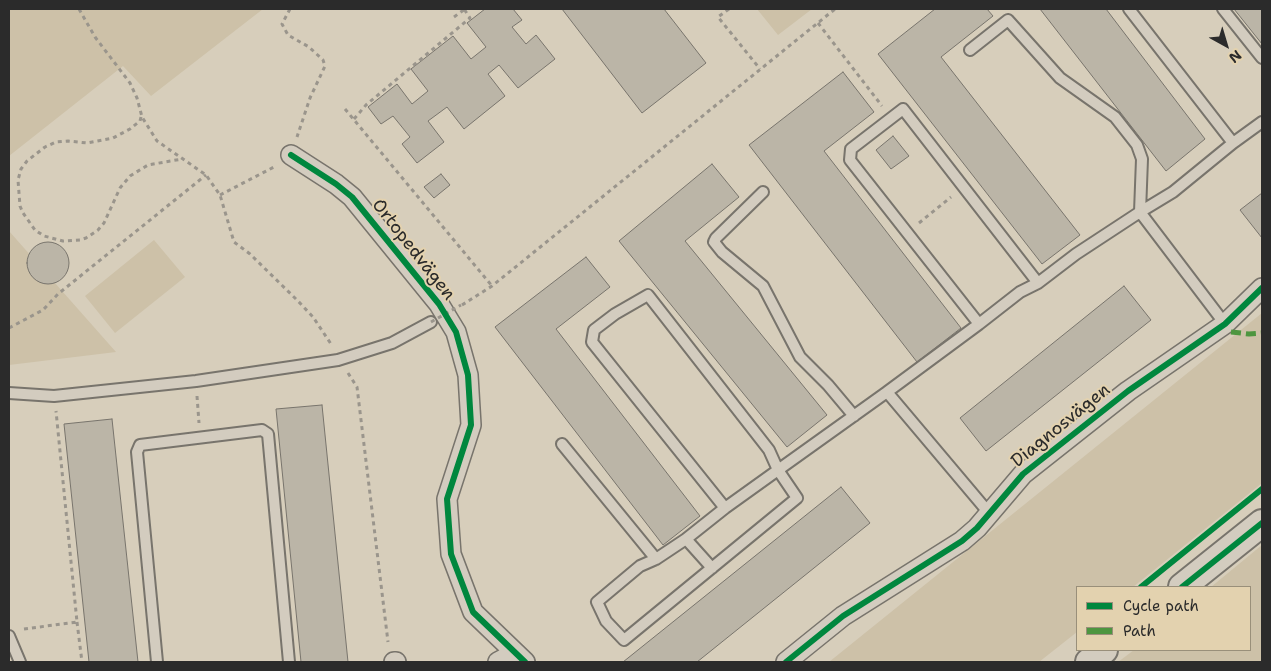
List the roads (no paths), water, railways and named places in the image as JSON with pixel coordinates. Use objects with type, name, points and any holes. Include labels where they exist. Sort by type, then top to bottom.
[{"type":"street","name":"Ortopedvägen","points":[[291,154],[352,197],[438,304],[456,332],[468,375],[471,425],[447,498],[451,554],[473,612],[520,658]]},
{"type":"street","name":"Diagnosvägen","points":[[786,662],[842,616],[962,541],[977,528],[1030,468],[1128,390],[1225,324],[1262,288]]},
{"type":"street","points":[[1183,586],[1262,523]]},
{"type":"street","points":[[1089,662],[1103,651]]},
{"type":"street","points":[[498,662],[520,658]]},
{"type":"lane","points":[[1129,9],[1233,143]]},
{"type":"lane","points":[[1223,9],[1262,58]]},
{"type":"lane","points":[[970,50],[1008,20],[1060,78],[1115,117],[1137,145],[1142,160],[1140,212],[1225,324]]},
{"type":"lane","points":[[979,324],[850,160],[851,149],[904,109],[1038,283]]},
{"type":"lane","points":[[725,508],[592,342],[594,330],[615,314],[648,295],[769,450],[778,470],[797,498],[624,640],[606,621],[597,602],[640,566],[656,560],[686,539],[725,508],[778,470],[854,416],[887,392],[1020,292],[1038,283],[1076,254],[1173,192],[1262,122]]},
{"type":"lane","points":[[763,192],[714,242],[722,252],[763,286],[800,357],[828,385],[854,416]]},
{"type":"lane","points":[[9,393],[54,396],[196,381],[338,360],[392,342],[431,322]]},
{"type":"lane","points":[[887,392],[989,514]]},
{"type":"lane","points":[[157,662],[137,452],[140,444],[262,430],[268,434],[290,662]]},
{"type":"lane","points":[[562,444],[656,560]]},
{"type":"lane","points":[[686,539],[712,568]]},
{"type":"lane","points":[[9,636],[20,662]]}]
